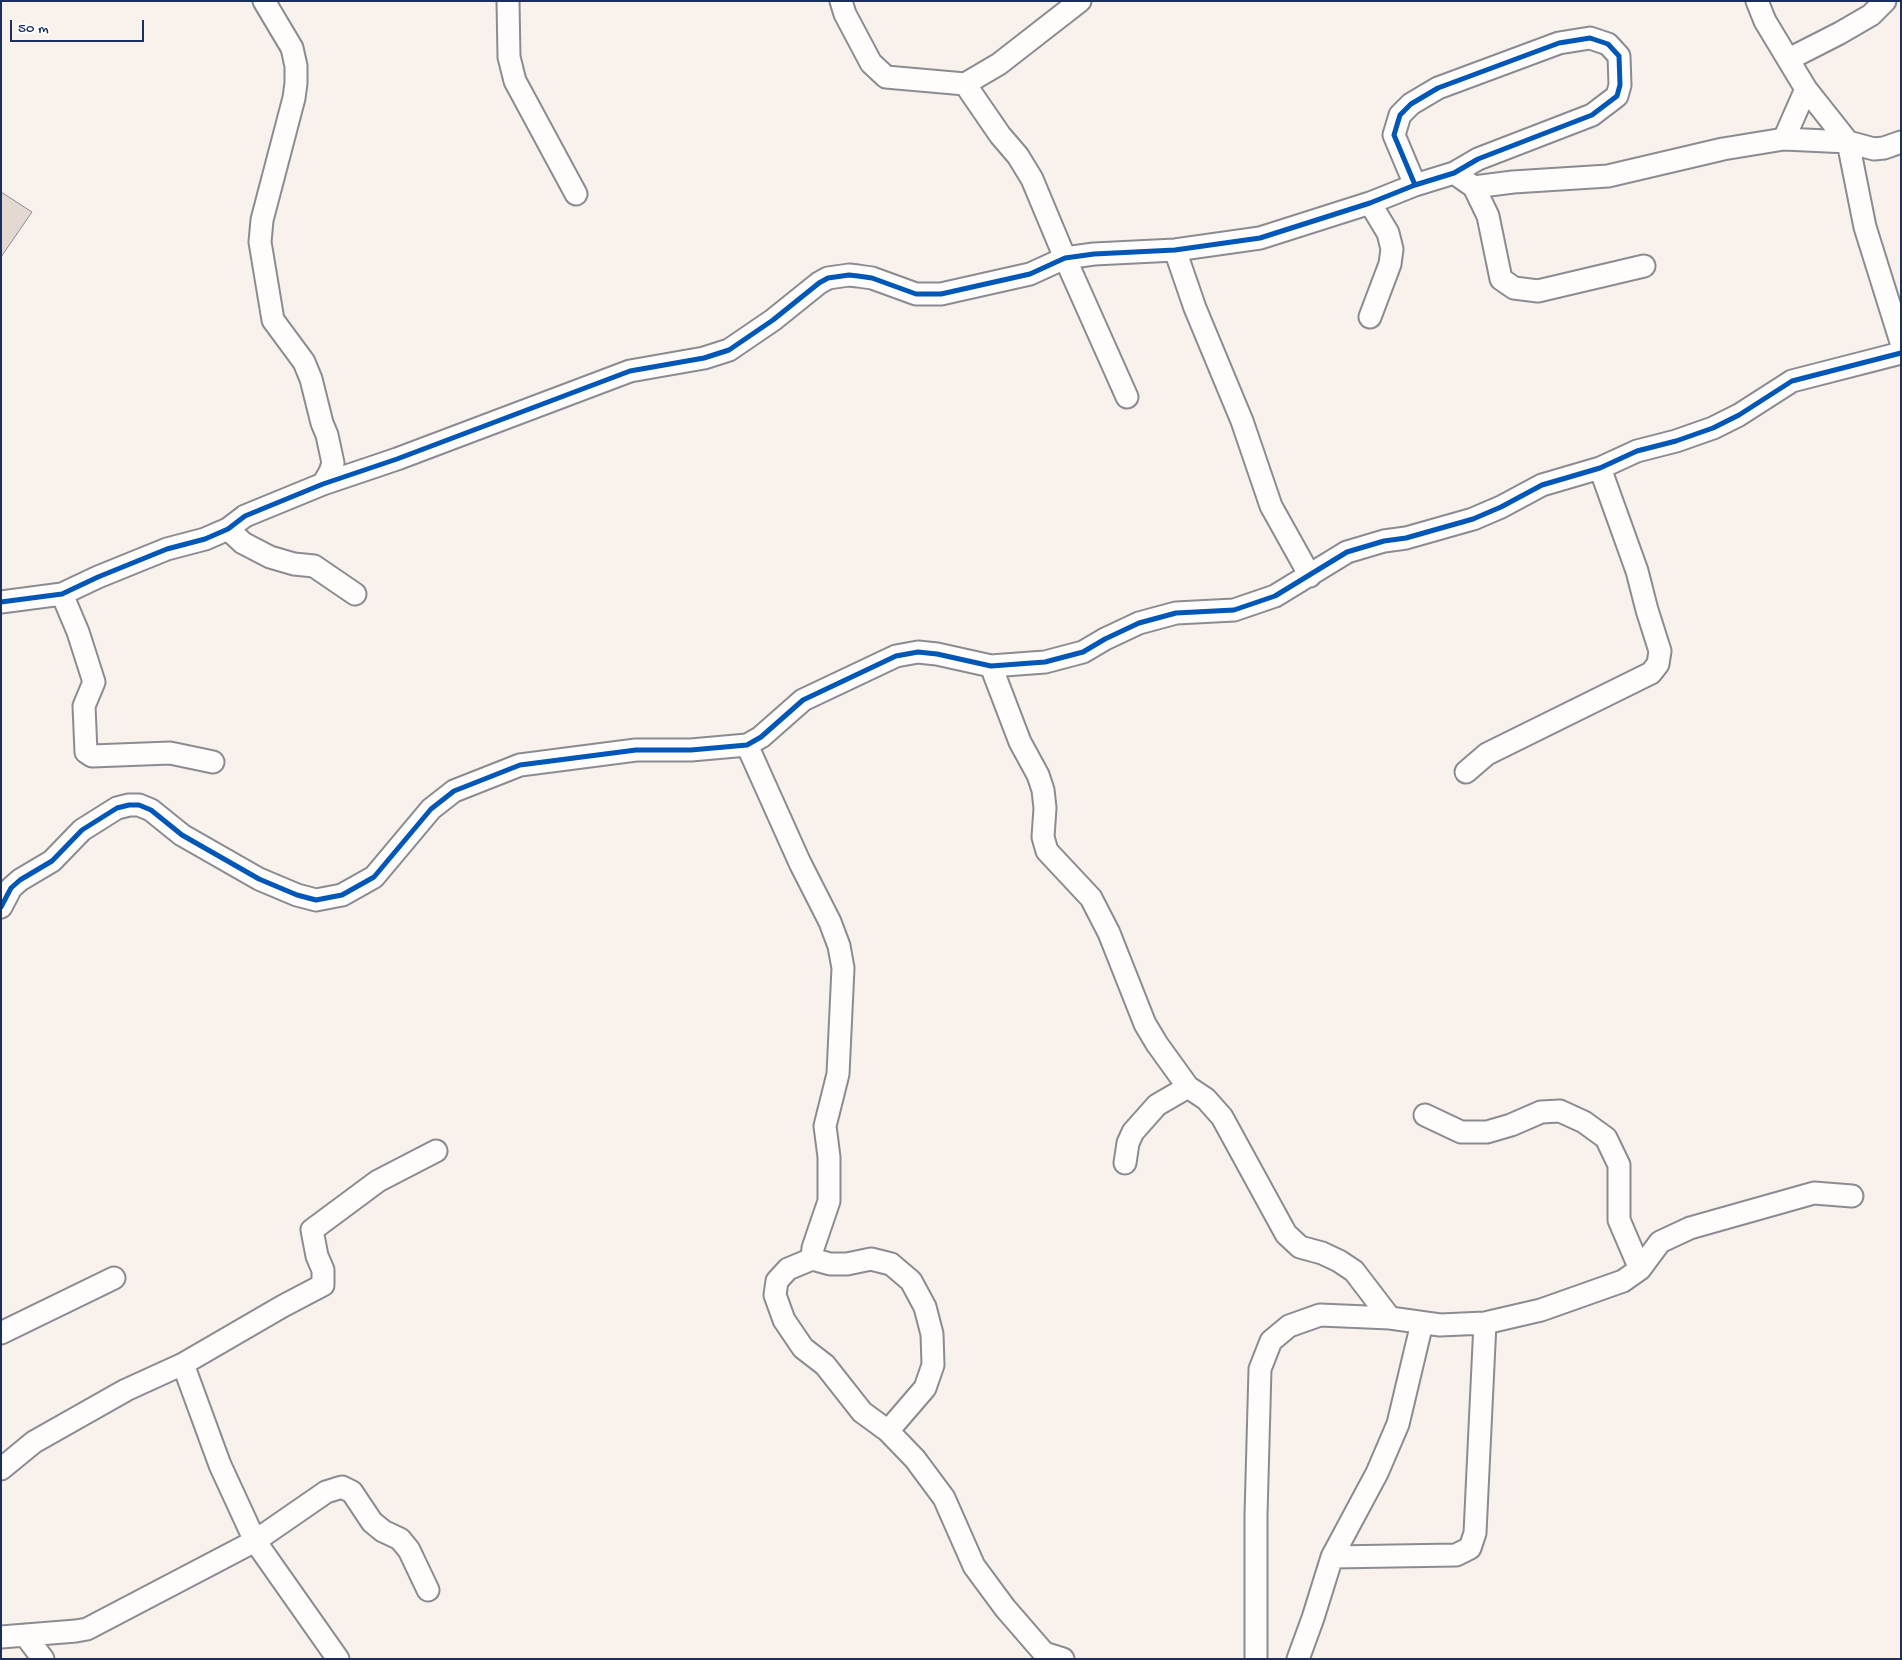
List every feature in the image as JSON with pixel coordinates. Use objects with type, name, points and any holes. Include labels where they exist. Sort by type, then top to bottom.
[{"type":"street","points":[[264,1],[292,48],[296,66],[296,83],[294,98],[262,220],[260,242],[273,320],[304,362],[311,380],[322,423],[328,435],[332,463],[330,472],[323,484]]},
{"type":"street","points":[[508,1],[509,57],[515,81],[576,194]]},
{"type":"street","points":[[842,1],[845,14],[871,63],[886,77],[965,84],[1006,59],[1080,1]]},
{"type":"street","points":[[1757,1],[1765,21],[1806,88],[1848,142],[1865,227],[1901,342]]},
{"type":"street","points":[[1789,59],[1848,29],[1871,15],[1885,1]]},
{"type":"street","points":[[1,602],[62,594],[126,565],[168,549],[205,539],[228,529],[245,516],[323,484],[397,459],[630,372],[704,358],[729,350],[773,320],[828,278],[849,275],[872,278],[916,294],[940,294],[1030,274],[1064,258],[1094,254],[1175,250],[1260,238],[1370,203],[1415,185],[1454,173],[1478,159],[1592,115],[1617,96],[1620,85],[1619,56],[1608,44],[1590,38],[1560,44],[1438,88],[1411,104],[1400,115],[1394,135],[1415,185]]},
{"type":"street","points":[[965,84],[1000,135],[1018,156],[1032,179],[1064,258],[1127,397]]},
{"type":"street","points":[[1784,139],[1806,88]]},
{"type":"street","points":[[1474,187],[1512,182],[1608,176],[1723,149],[1784,139],[1848,142],[1874,149],[1884,148],[1901,142]]},
{"type":"street","points":[[1454,173],[1474,187],[1488,216],[1501,279],[1514,288],[1538,291],[1644,266]]},
{"type":"street","points":[[1370,203],[1388,233],[1392,249],[1390,264],[1370,317]]},
{"type":"street","points":[[1175,250],[1198,315],[1242,421],[1271,506],[1310,576]]},
{"type":"street","points":[[1,907],[11,888],[20,880],[52,861],[82,830],[118,808],[129,805],[139,805],[151,810],[182,835],[259,879],[297,895],[316,900],[342,895],[374,877],[431,809],[454,791],[520,765],[636,750],[691,750],[747,745],[761,737],[803,700],[896,656],[918,652],[937,654],[991,666],[1045,662],[1083,652],[1139,623],[1176,614],[1234,610],[1276,596],[1347,552],[1384,541],[1406,538],[1473,520],[1542,485],[1600,468],[1637,451],[1676,441],[1713,428],[1738,415],[1792,381],[1901,353]]},
{"type":"street","points":[[1466,772],[1487,754],[1651,673],[1658,664],[1660,650],[1637,571],[1600,468]]},
{"type":"street","points":[[228,529],[243,543],[270,557],[294,564],[314,566],[355,594]]},
{"type":"street","points":[[62,594],[78,632],[94,682],[84,706],[86,752],[92,756],[170,753],[213,762]]},
{"type":"street","points":[[991,666],[1020,742],[1038,775],[1043,790],[1045,808],[1042,837],[1047,851],[1091,898],[1109,934],[1145,1024],[1157,1044],[1188,1087],[1206,1099],[1222,1117],[1286,1234],[1300,1247],[1322,1253],[1354,1271],[1390,1318]]},
{"type":"street","points":[[747,745],[800,863],[830,922],[839,946],[843,968],[838,1074],[825,1126],[829,1157],[829,1201],[813,1248],[812,1259]]},
{"type":"street","points":[[1125,1163],[1128,1144],[1133,1132],[1157,1105],[1188,1087]]},
{"type":"street","points":[[1425,1115],[1461,1132],[1487,1132],[1511,1125],[1541,1112],[1560,1111],[1584,1122],[1606,1138],[1619,1164],[1619,1220],[1640,1269]]},
{"type":"street","points":[[1,1469],[34,1442],[126,1390],[183,1364],[323,1285],[323,1270],[315,1250],[312,1230],[378,1181],[436,1151]]},
{"type":"street","points":[[1256,1659],[1256,1515],[1260,1370],[1271,1341],[1289,1326],[1320,1316],[1390,1318],[1440,1325],[1484,1324],[1541,1310],[1622,1281],[1640,1269],[1660,1242],[1690,1228],[1814,1193],[1852,1196]]},
{"type":"street","points":[[888,1430],[925,1388],[933,1365],[932,1334],[925,1307],[911,1281],[892,1264],[871,1259],[847,1264],[830,1264],[812,1259],[788,1269],[777,1281],[774,1295],[784,1320],[802,1348],[825,1365],[862,1412],[888,1430],[915,1459],[944,1498],[974,1566],[1005,1608],[1044,1653],[1062,1659]]},
{"type":"street","points":[[1,1333],[114,1278]]},
{"type":"street","points":[[1298,1659],[1332,1557],[1350,1520],[1377,1473],[1398,1424],[1422,1323]]},
{"type":"street","points":[[1332,1557],[1456,1555],[1470,1548],[1475,1534],[1484,1324]]},
{"type":"street","points":[[183,1364],[220,1465],[255,1541],[338,1659]]},
{"type":"street","points":[[1,1637],[87,1629],[255,1541],[326,1492],[342,1488],[352,1492],[372,1522],[383,1531],[400,1539],[409,1550],[428,1590]]},
{"type":"street","points":[[25,1635],[43,1659]]},
{"type":"building","points":[[1,192],[32,212],[1,257]]},
{"type":"cycle path","points":[[1,602],[62,594],[167,549],[205,539],[228,529],[245,516],[323,484],[397,459],[630,371],[704,358],[729,350],[773,320],[828,278],[849,275],[858,276],[872,278],[916,294],[941,294],[1030,274],[1065,258],[1094,254],[1175,250],[1260,238],[1370,203],[1415,185],[1454,173],[1478,159],[1592,115],[1617,96],[1620,85],[1619,56],[1608,44],[1590,38],[1559,43],[1438,88],[1411,104],[1400,115],[1394,135],[1415,185]]},
{"type":"cycle path","points":[[1,907],[11,888],[20,880],[52,861],[82,830],[117,808],[129,805],[139,805],[151,810],[182,835],[259,879],[297,895],[316,900],[342,895],[374,877],[431,809],[454,791],[520,765],[636,750],[691,750],[747,745],[761,737],[803,700],[896,656],[918,652],[937,654],[991,666],[1045,662],[1083,652],[1139,623],[1176,613],[1234,610],[1275,596],[1347,552],[1473,519],[1501,507],[1542,485],[1600,468],[1637,451],[1676,441],[1713,428],[1739,415],[1792,381],[1901,353]]}]
